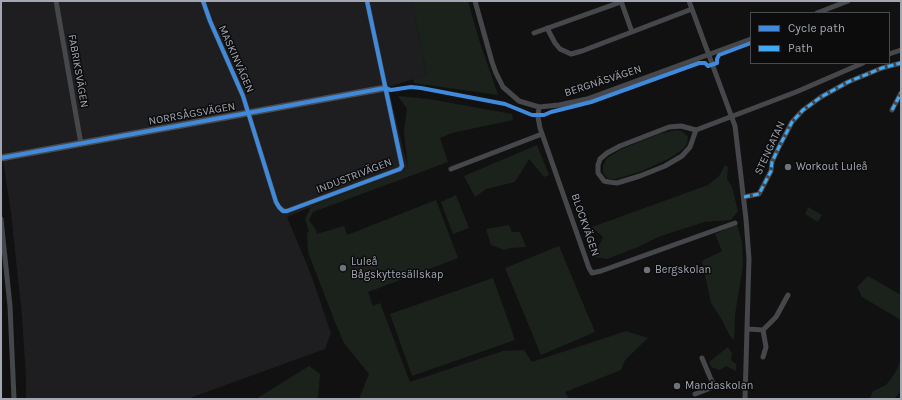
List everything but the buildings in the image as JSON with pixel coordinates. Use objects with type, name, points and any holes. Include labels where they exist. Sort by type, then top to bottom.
[{"type":"street","name":"FABRIKSVÄGEN","points":[[56,1],[82,144]]},
{"type":"street","name":"MASKINVÄGEN","points":[[203,1],[210,21],[237,82],[274,194]]},
{"type":"street","name":"INDUSTRIVÄGEN","points":[[274,194],[279,207],[283,211],[287,211],[400,169],[403,164],[367,1]]},
{"type":"street","name":"BERGNÄSVÄGEN","points":[[474,1],[494,68],[503,87],[519,100],[539,107],[559,105],[587,98],[750,39]]},
{"type":"street","points":[[534,33],[621,1],[632,32]]},
{"type":"street","name":"STENGATAN","points":[[689,1],[735,126],[744,197],[749,259],[745,399]]},
{"type":"street","points":[[820,12],[848,1]]},
{"type":"street","points":[[547,28],[560,49],[571,54],[692,9]]},
{"type":"street","points":[[890,54],[901,50]]},
{"type":"street","name":"STENGATAN","points":[[744,197],[759,194],[771,171],[772,162],[779,147],[792,122],[802,110],[821,97],[848,82],[882,68],[901,63]]},
{"type":"street","points":[[696,130],[690,146],[682,156],[664,166],[640,176],[617,183],[604,181],[598,173],[600,159],[607,153],[620,146],[670,127],[681,126],[696,130],[796,92],[861,64]]},
{"type":"street","name":"NORRSÅGSVÄGEN","points":[[1,158],[385,88]]},
{"type":"street","points":[[892,110],[901,93]]},
{"type":"street","name":"BLOCKVÄGEN","points":[[539,107],[539,122],[542,134],[592,273],[596,273],[735,223]]},
{"type":"street","points":[[451,169],[542,134]]},
{"type":"street","points":[[1,219],[10,306],[14,399]]},
{"type":"street","points":[[748,330],[763,330],[776,317],[788,295]]},
{"type":"street","points":[[763,330],[766,347],[763,357]]},
{"type":"street","points":[[702,358],[713,383],[716,386]]},
{"type":"street","points":[[696,394],[716,386],[746,388]]},
{"type":"shaded area","points":[[1,1],[412,1],[427,75],[388,87],[408,168],[287,217],[310,272],[331,333],[325,349],[187,399],[26,399],[22,316],[11,213],[1,147]]},
{"type":"shaded area","points":[[412,1],[468,1],[480,43],[498,95],[414,83],[413,79],[427,75]]},
{"type":"shaded area","points":[[398,96],[429,99],[512,114],[513,120],[452,133],[440,138],[448,162],[313,212],[309,220],[317,234],[344,226],[347,235],[436,200],[458,258],[368,292],[373,306],[380,303],[410,382],[503,351],[524,350],[532,362],[626,331],[648,338],[625,360],[621,370],[565,392],[569,399],[359,399],[369,374],[344,343],[335,322],[308,252],[307,232],[309,231],[305,219],[311,207],[408,168],[404,132],[407,109]]},
{"type":"shaded area","points":[[677,130],[683,132],[688,137],[687,144],[683,149],[670,158],[642,171],[616,179],[610,179],[603,173],[603,166],[607,158],[622,149],[659,134]]},
{"type":"shaded area","points":[[537,145],[549,175],[544,177],[529,159],[515,182],[486,189],[475,197],[464,176]]},
{"type":"shaded area","points":[[725,165],[728,167],[727,179],[732,187],[738,211],[731,220],[704,222],[658,237],[638,247],[607,259],[594,257],[603,237],[592,227],[708,185],[719,176]]},
{"type":"shaded area","points":[[456,195],[469,228],[453,234],[441,202]]},
{"type":"shaded area","points":[[808,207],[822,215],[818,222],[805,214]]},
{"type":"shaded area","points":[[737,224],[742,242],[743,265],[735,315],[734,340],[730,336],[711,303],[702,261],[722,251],[715,234]]},
{"type":"shaded area","points":[[509,225],[512,232],[520,232],[526,247],[504,250],[491,245],[486,229]]},
{"type":"shaded area","points":[[559,246],[595,332],[541,355],[505,268]]},
{"type":"shaded area","points":[[868,276],[901,295],[901,320],[862,297],[857,287]]},
{"type":"shaded area","points":[[493,278],[515,340],[412,376],[390,314]]},
{"type":"shaded area","points":[[1,300],[2,305],[2,399],[1,399]]},
{"type":"shaded area","points":[[728,347],[732,353],[731,360],[736,364],[736,371],[726,366],[720,370],[711,367],[709,362]]},
{"type":"shaded area","points":[[901,360],[901,391],[894,399],[870,399],[873,391],[886,385],[895,373]]},
{"type":"shaded area","points":[[309,366],[320,374],[318,399],[256,399]]},
{"type":"marked path","points":[[744,197],[759,194],[771,171],[772,162],[792,122],[803,110],[821,97],[848,82],[882,68],[901,63]]},
{"type":"marked path","points":[[892,110],[901,93]]},
{"type":"cycle path","points":[[203,1],[210,21],[243,96],[276,202],[283,211],[287,211],[400,169],[402,166],[367,1]]},
{"type":"cycle path","points":[[1,158],[385,88],[391,90],[411,87],[421,88],[505,104],[532,115],[544,115],[591,102],[699,63],[705,63],[708,66],[717,63],[719,55],[750,43]]},
{"type":"place","name":"Workout Luleå","points":[[788,167]]},
{"type":"place","name":"Luleå Bågskyttesällskap","points":[[343,268]]},
{"type":"place","name":"Bergskolan","points":[[647,270]]},
{"type":"place","name":"Mandaskolan","points":[[677,386]]}]
